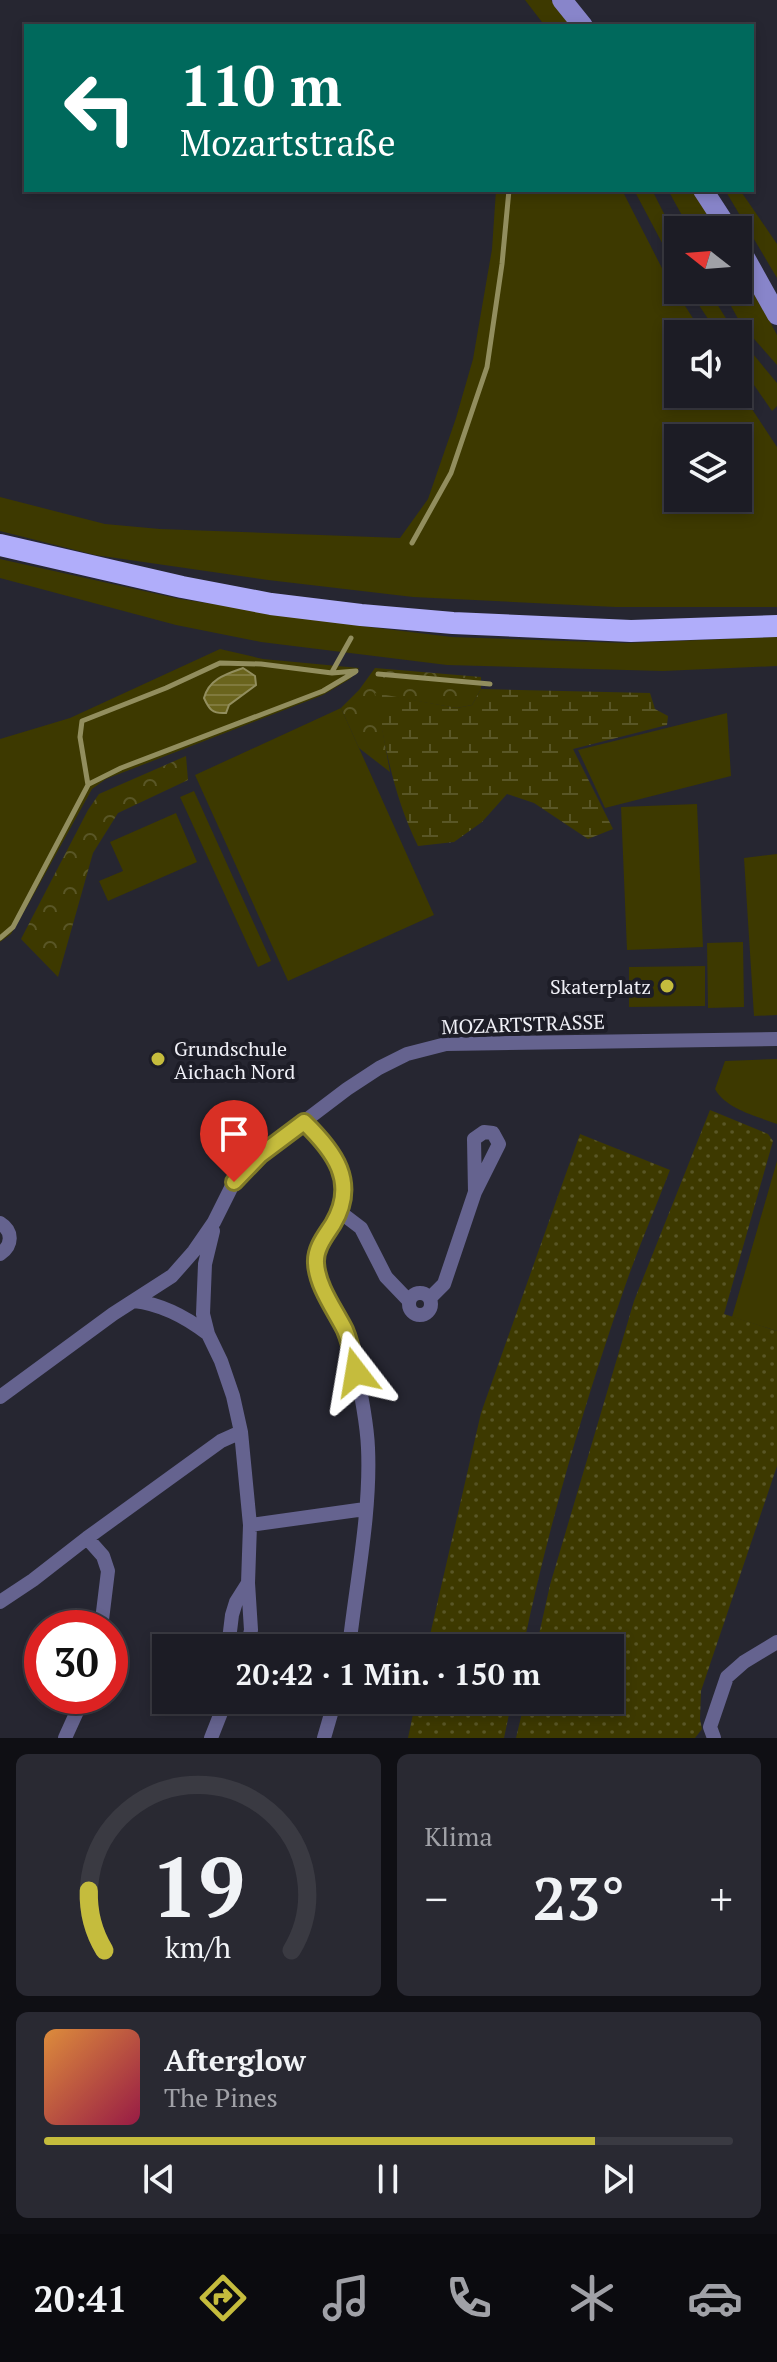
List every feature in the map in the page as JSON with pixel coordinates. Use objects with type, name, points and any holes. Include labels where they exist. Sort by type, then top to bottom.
[{"type":"highway","points":[[0,545],[227,596],[361,615],[469,624],[631,631],[777,626]]},
{"type":"main road","points":[[562,0],[581,24]]},
{"type":"main road","points":[[704,192],[720,216]]},
{"type":"main road","points":[[752,270],[777,315]]},
{"type":"street","name":"MOZARTSTRASSE","points":[[0,1397],[113,1314],[172,1276],[214,1222],[234,1182],[260,1155],[379,1068],[407,1054],[446,1044],[777,1039]]},
{"type":"street","points":[[304,1122],[330,1150],[339,1165],[343,1181],[340,1212],[319,1247],[316,1261],[318,1275],[351,1348],[368,1444],[365,1509],[351,1634]]},
{"type":"street","points":[[340,1212],[361,1228],[386,1277],[409,1301],[421,1293],[430,1298],[444,1284],[475,1192]]},
{"type":"street","points":[[214,1222],[205,1264],[203,1314],[233,1396],[241,1432],[250,1525],[250,1634]]},
{"type":"street","points":[[0,1223],[6,1227],[10,1238],[7,1249],[0,1254]]},
{"type":"street","points":[[134,1301],[170,1310],[208,1334]]},
{"type":"street","points":[[0,1602],[221,1441],[241,1432]]},
{"type":"street","points":[[250,1525],[365,1509]]},
{"type":"street","points":[[87,1538],[103,1556],[108,1571],[103,1610]]},
{"type":"street","points":[[230,1634],[236,1602],[248,1583]]},
{"type":"street","points":[[714,1738],[710,1727],[727,1677],[744,1662],[777,1642]]},
{"type":"street","points":[[65,1738],[76,1714]]},
{"type":"street","points":[[213,1738],[221,1714]]},
{"type":"street","points":[[324,1738],[331,1714]]},
{"type":"green space","points":[[525,0],[551,0],[570,24],[543,24]]},
{"type":"green space","points":[[496,192],[623,192],[664,272],[664,304],[684,304],[694,320],[664,320],[664,408],[751,408],[777,447],[777,607],[615,607],[413,597],[95,555],[0,531],[0,497],[105,524],[400,538],[428,499],[473,359],[492,249]]},
{"type":"green space","points":[[635,192],[653,192],[665,216],[664,247]]},
{"type":"green space","points":[[669,192],[695,192],[712,216],[682,216]]},
{"type":"green space","points":[[726,192],[741,192],[777,244],[777,278],[752,236],[752,216],[740,216]]},
{"type":"green space","points":[[752,287],[777,335],[777,365],[752,337],[752,320],[739,320],[730,304],[752,304]]},
{"type":"green space","points":[[698,304],[717,304],[727,320],[709,320]]},
{"type":"green space","points":[[752,353],[777,383],[777,406],[772,411],[752,382]]},
{"type":"green space","points":[[0,559],[180,599],[452,637],[627,643],[777,637],[777,666],[663,671],[447,665],[261,642],[176,625],[0,578]]},
{"type":"green space","points":[[220,649],[263,659],[359,668],[350,679],[323,695],[106,779],[92,789],[11,934],[0,942],[0,739],[70,718]]},
{"type":"green space","points":[[375,668],[481,677],[481,689],[472,705],[457,708],[376,694],[390,772],[359,748],[341,708]]},
{"type":"green space","points":[[481,689],[650,693],[655,709],[668,716],[667,725],[573,749],[613,829],[588,839],[534,803],[507,794],[482,822],[454,842],[418,846],[396,790],[375,693],[457,708],[472,705]]},
{"type":"green space","points":[[341,708],[434,915],[288,981],[195,775]]},
{"type":"green space","points":[[727,713],[731,776],[605,808],[578,750]]},
{"type":"green space","points":[[186,756],[188,780],[118,813],[93,853],[58,977],[21,939],[88,810],[99,794]]},
{"type":"green space","points":[[194,791],[271,961],[258,967],[180,797]]},
{"type":"green space","points":[[697,804],[703,947],[627,950],[621,807]]},
{"type":"green space","points":[[176,813],[197,862],[108,901],[99,881],[123,871],[110,842]]},
{"type":"green space","points":[[777,854],[777,1015],[754,1016],[744,858]]},
{"type":"green space","points":[[743,942],[744,1007],[708,1008],[707,943]]},
{"type":"green space","name":"Skaterplatz","points":[[705,966],[705,1006],[629,1007],[629,967]]},
{"type":"green space","points":[[777,1059],[777,1124],[734,1107],[715,1089],[725,1061]]},
{"type":"green space","points":[[710,1110],[768,1134],[773,1141],[724,1314],[777,1331],[777,1466],[701,1691],[702,1729],[695,1738],[516,1738],[522,1714],[624,1714],[624,1634],[539,1634],[550,1585],[634,1301]]},
{"type":"green space","points":[[580,1134],[670,1170],[627,1279],[580,1426],[543,1559],[526,1634],[430,1634],[481,1413]]},
{"type":"green space","points":[[777,1161],[777,1331],[732,1317]]},
{"type":"green space","points":[[413,1714],[509,1714],[504,1738],[408,1738]]},
{"type":"shaded area","points":[[243,668],[255,676],[256,685],[229,705],[226,713],[212,710],[204,698],[210,686],[219,678]]},
{"type":"waterway","points":[[412,543],[451,473],[487,367],[509,192]]},
{"type":"waterway","points":[[332,672],[351,638]]},
{"type":"waterway","points":[[0,938],[13,927],[88,785],[80,737],[82,721],[220,663],[261,664],[332,673],[356,671]]},
{"type":"waterway","points":[[89,784],[121,768],[323,691],[355,672]]},
{"type":"waterway","points":[[378,674],[490,684]]},
{"type":"place","name":"Skaterplatz","points":[[667,986]]},
{"type":"place","name":"Grundschule Aichach Nord","points":[[158,1059]]},
{"type":"route","points":[[234,1182],[260,1155],[304,1122],[330,1150],[339,1165],[343,1197],[340,1212],[319,1247],[316,1261],[318,1275],[346,1332],[356,1372]]}]
